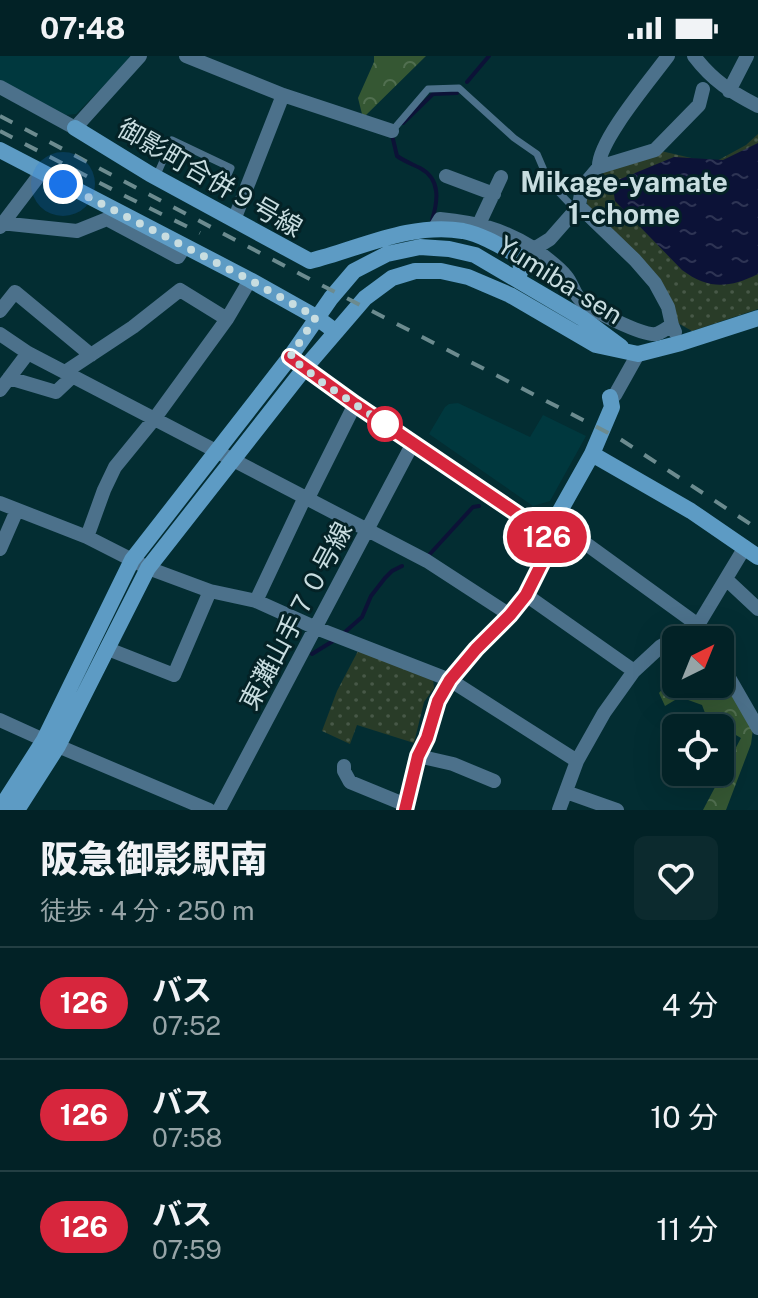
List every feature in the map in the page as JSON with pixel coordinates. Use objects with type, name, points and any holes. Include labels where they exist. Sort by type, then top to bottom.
[{"type":"street","points":[[75,128],[140,56]]},
{"type":"street","points":[[186,56],[283,95],[392,131]]},
{"type":"street","points":[[599,167],[608,137],[668,56]]},
{"type":"street","points":[[694,56],[707,74],[729,91],[758,106]]},
{"type":"street","points":[[729,91],[747,56]]},
{"type":"street","name":"御影町合併９号線","points":[[0,87],[310,261],[409,232],[434,229],[463,231],[487,239],[520,257],[521,270],[517,279]]},
{"type":"street","points":[[534,249],[550,239],[579,206],[582,187],[599,167],[655,150],[699,105],[703,89]]},
{"type":"street","points":[[234,220],[283,95]]},
{"type":"street","points":[[0,150],[250,280],[316,317],[336,332]]},
{"type":"street","points":[[1,225],[41,173]]},
{"type":"street","points":[[446,176],[494,194]]},
{"type":"street","points":[[479,224],[501,177]]},
{"type":"street","points":[[579,206],[655,283],[681,343]]},
{"type":"street","points":[[1,225],[20,224],[77,231],[107,219],[178,257],[185,246]]},
{"type":"street","points":[[434,229],[440,219],[479,224],[507,234],[534,249],[567,277],[581,302],[646,333],[657,334],[672,325]]},
{"type":"street","name":"Yumiba-sen","points":[[17,810],[51,743],[132,560],[354,271],[387,254],[420,247],[475,255],[582,318],[632,352]]},
{"type":"street","name":"Yumiba-sen","points":[[0,809],[51,743],[108,649],[148,568],[304,369],[365,298],[392,278],[415,271],[441,271],[468,277],[510,295],[596,345],[632,352],[681,343],[758,318]]},
{"type":"street","points":[[87,537],[115,467],[227,319],[250,280]]},
{"type":"street","points":[[28,353],[4,384],[56,392],[69,374],[91,355],[180,290],[227,319]]},
{"type":"street","points":[[0,311],[15,292],[91,355]]},
{"type":"street","points":[[0,334],[28,353],[369,529],[427,561],[510,615]]},
{"type":"street","points":[[344,766],[350,782],[405,808],[418,756],[438,701],[450,680],[526,595],[546,555],[547,534],[592,454],[612,407],[610,397],[615,395],[632,352]]},
{"type":"street","points":[[290,357],[547,534],[567,530],[698,625]]},
{"type":"street","points":[[256,601],[355,404]]},
{"type":"street","name":"東灘山手７０号線","points":[[219,810],[413,443]]},
{"type":"street","points":[[559,810],[577,761],[604,713],[634,671],[661,646],[698,625],[727,580],[751,552],[691,511],[592,454]]},
{"type":"street","points":[[0,503],[87,537],[148,568],[210,591],[256,601],[450,680],[577,761]]},
{"type":"street","points":[[0,549],[17,510]]},
{"type":"street","points":[[727,580],[758,609]]},
{"type":"street","points":[[108,649],[174,675],[210,591]]},
{"type":"street","points":[[526,595],[634,671]]},
{"type":"street","points":[[734,686],[758,728]]},
{"type":"street","points":[[0,720],[209,810]]},
{"type":"street","points":[[418,756],[453,764],[494,781]]},
{"type":"street","points":[[566,792],[617,810]]},
{"type":"lane","points":[[703,89],[707,74]]},
{"type":"lane","points":[[392,131],[428,89],[459,88],[514,138],[537,154],[549,182],[570,204],[579,206]]},
{"type":"lane","points":[[156,177],[172,140],[231,168],[223,186]]},
{"type":"shaded area","points":[[0,56],[133,56],[76,114],[66,115],[0,80]]},
{"type":"shaded area","points":[[458,403],[530,437],[543,415],[586,436],[550,501],[533,506],[429,434],[445,407]]},
{"type":"green space","points":[[374,56],[426,56],[363,118],[358,98]]},
{"type":"green space","points":[[758,134],[758,309],[692,331],[674,321],[670,301],[590,211],[587,191],[604,171],[661,151],[713,163],[746,145]]},
{"type":"green space","points":[[358,651],[433,679],[434,688],[424,702],[414,743],[357,725],[350,744],[322,731],[337,691]]},
{"type":"green space","points":[[662,689],[662,698],[678,698],[665,706],[659,693]]},
{"type":"green space","points":[[734,695],[753,729],[751,744],[726,810],[703,810],[716,786],[734,786],[734,751],[741,738],[734,734],[734,714],[705,714],[702,705],[683,698],[734,698]]},
{"type":"water","points":[[758,143],[758,274],[748,279],[719,285],[692,276],[682,270],[615,201],[613,188],[618,180],[674,157],[723,160]]},
{"type":"waterway","points":[[467,82],[489,56]]},
{"type":"waterway","points":[[403,123],[433,94],[457,93]]},
{"type":"waterway","points":[[392,135],[397,156],[427,173],[435,184],[436,205],[432,220]]},
{"type":"waterway","points":[[429,555],[473,507],[479,506]]},
{"type":"waterway","points":[[345,632],[362,617],[371,596],[385,578],[402,566]]},
{"type":"waterway","points":[[312,654],[333,641]]},
{"type":"railway","points":[[0,116],[620,439],[758,529]]},
{"type":"railway","points":[[0,131],[200,233]]},
{"type":"bus line","name":"126","points":[[290,357],[547,534],[546,555],[526,595],[450,680],[438,701],[418,756],[405,810]]},
{"type":"district","name":"Mikage-yamate 1-chome","points":[[624,198]]},
{"type":"route","points":[[63,184],[316,317],[290,357],[394,430],[385,424]]}]
